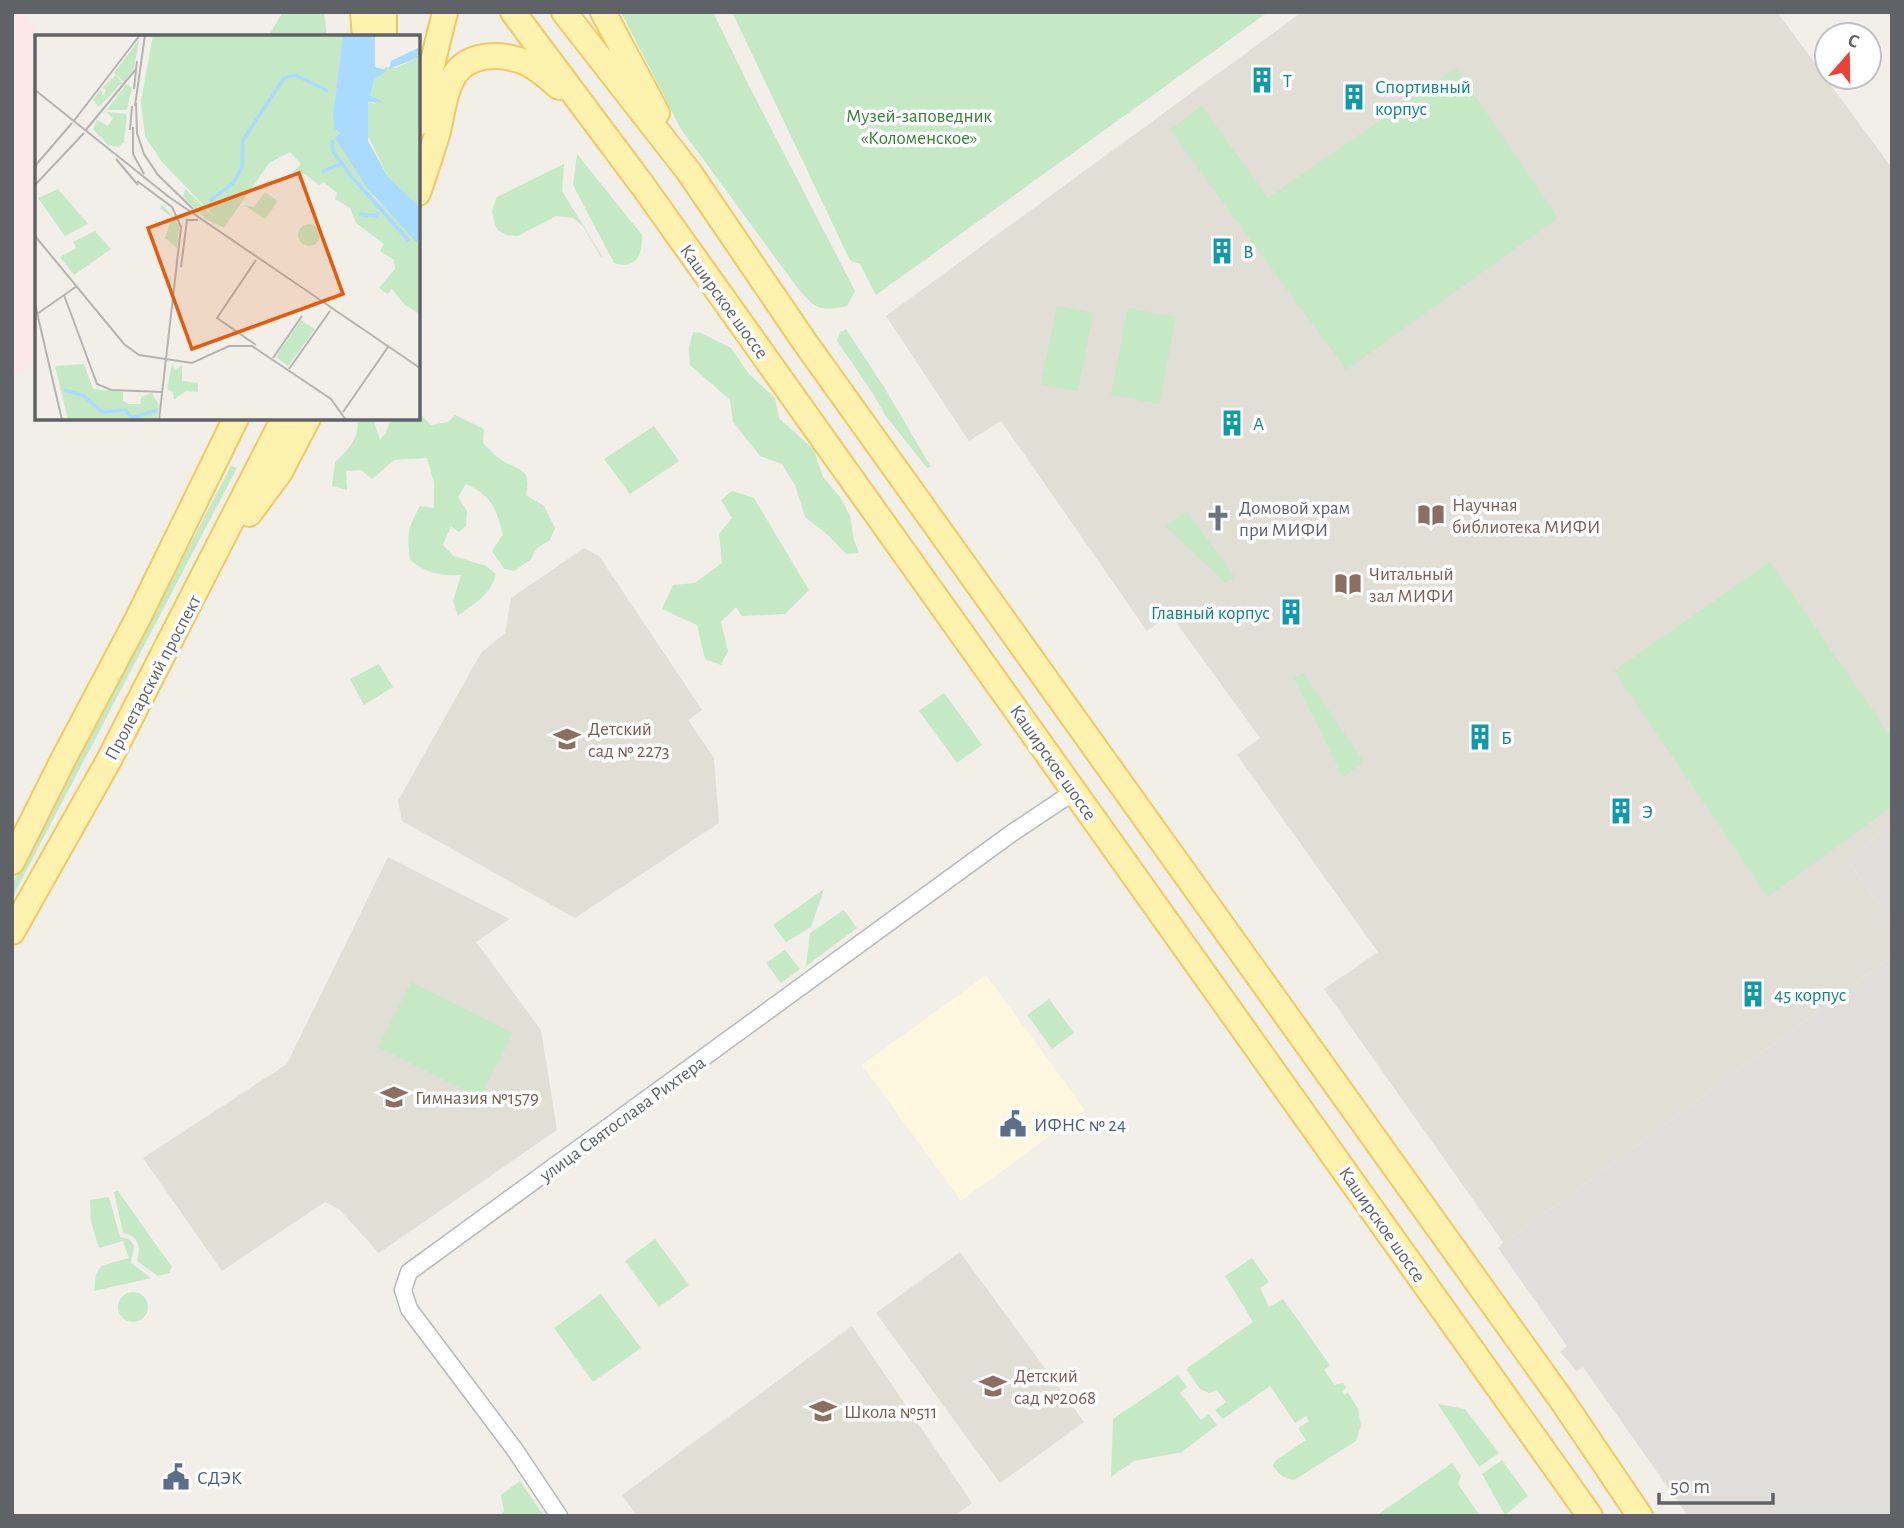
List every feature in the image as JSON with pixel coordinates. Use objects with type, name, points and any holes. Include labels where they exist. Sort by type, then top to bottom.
[{"type":"main road","points":[[363,12],[365,35]]},
{"type":"main road","points":[[384,12],[384,35]]},
{"type":"main road","points":[[420,114],[444,12]]},
{"type":"main road","name":"Каширское шоссе","points":[[513,12],[667,220],[1590,1516]]},
{"type":"main road","points":[[564,12],[689,172],[810,350],[1563,1402],[1640,1516]]},
{"type":"main road","points":[[603,12],[689,172]]},
{"type":"main road","points":[[420,187],[454,75],[472,60],[499,56],[521,60],[587,111]]},
{"type":"main road","name":"Пролетарский проспект","points":[[12,862],[138,618],[235,420]]},
{"type":"main road","name":"Пролетарский проспект","points":[[12,932],[109,760],[283,420]]},
{"type":"main road","points":[[211,565],[280,472],[307,420]]},
{"type":"street","name":"улица Святослава Рихтера","points":[[559,1516],[515,1450],[408,1309],[403,1290],[409,1272],[1012,833],[1075,791]]},
{"type":"shaded area","points":[[12,12],[23,12],[40,35],[35,35],[35,362],[12,378]]},
{"type":"shaded area","points":[[1302,12],[1777,12],[1813,61],[1813,91],[1835,91],[1892,168],[1892,824],[1847,859],[1892,924],[1892,956],[1498,1248],[1503,1242],[1324,989],[1378,952],[1237,755],[1260,738],[1170,614],[1147,631],[1001,421],[969,441],[886,316]]},
{"type":"shaded area","name":"Детский сад № 2273","points":[[584,548],[599,556],[702,710],[688,720],[714,758],[719,823],[575,918],[402,821],[398,801],[481,653],[505,633],[511,598]]},
{"type":"shaded area","points":[[1892,824],[1892,924],[1847,859]]},
{"type":"shaded area","name":"Гимназия №1579","points":[[388,857],[510,919],[476,942],[541,1030],[557,1130],[379,1253],[339,1209],[325,1202],[222,1271],[143,1158],[287,1064]]},
{"type":"shaded area","points":[[1892,956],[1892,1516],[1688,1516],[1583,1367],[1577,1371],[1560,1352],[1567,1346],[1498,1248]]},
{"type":"shaded area","points":[[986,975],[1085,1110],[961,1201],[862,1065]]},
{"type":"shaded area","name":"Детский сад №2068","points":[[960,1252],[1084,1422],[1000,1483],[876,1313]]},
{"type":"shaded area","name":"Школа №511","points":[[852,1326],[972,1503],[954,1516],[637,1516],[622,1495]]},
{"type":"green space","points":[[283,12],[324,12],[327,35],[269,35]]},
{"type":"green space","points":[[621,12],[713,12],[855,291],[847,306],[829,309],[817,306],[796,286],[681,129]]},
{"type":"green space","name":"Музей-заповедник «Коломенское»","points":[[732,12],[1268,12],[876,295],[860,264],[851,261],[847,254]]},
{"type":"green space","points":[[1456,68],[1558,218],[1346,370],[1170,130],[1202,106],[1268,198]]},
{"type":"green space","points":[[577,154],[642,235],[639,254],[633,262],[622,265],[614,263],[573,185]]},
{"type":"green space","points":[[564,164],[562,191],[602,256],[601,257],[583,226],[573,218],[556,216],[518,236],[507,235],[495,225],[492,211],[497,197]]},
{"type":"green space","points":[[1057,306],[1093,313],[1078,391],[1041,384]]},
{"type":"green space","points":[[1128,308],[1176,317],[1159,404],[1111,395]]},
{"type":"green space","points":[[846,329],[931,467],[927,468],[886,416],[837,341],[840,332]]},
{"type":"green space","points":[[693,332],[701,333],[731,348],[749,374],[775,398],[779,418],[814,450],[823,477],[840,497],[850,516],[859,553],[846,554],[805,517],[795,485],[782,464],[760,456],[733,422],[730,400],[690,365],[689,347]]},
{"type":"green space","points":[[420,415],[431,425],[448,422],[455,415],[484,429],[483,443],[499,458],[524,473],[527,481],[526,495],[544,506],[555,528],[550,540],[537,548],[530,560],[514,571],[504,569],[492,551],[503,535],[495,510],[482,493],[466,484],[458,497],[467,511],[466,526],[459,532],[451,526],[443,545],[454,556],[486,566],[496,574],[485,594],[458,616],[453,601],[461,575],[434,573],[410,560],[408,537],[413,521],[420,506],[434,508],[434,482],[427,458],[394,460],[372,479],[361,470],[346,471],[347,490],[332,486],[335,462],[349,448],[355,437],[357,420],[374,420],[380,440],[391,420],[420,420]]},
{"type":"green space","points":[[654,426],[679,461],[630,494],[604,459]]},
{"type":"green space","points":[[231,466],[237,468],[12,898],[12,884]]},
{"type":"green space","points":[[732,491],[754,498],[809,590],[785,614],[742,616],[736,607],[721,622],[728,651],[721,665],[705,659],[697,625],[662,609],[673,585],[695,583],[722,563],[719,534],[732,518],[721,500]]},
{"type":"green space","points":[[1187,511],[1235,577],[1226,583],[1165,526]]},
{"type":"green space","points":[[1770,562],[1892,738],[1892,806],[1768,897],[1614,671]]},
{"type":"green space","points":[[379,664],[393,687],[364,705],[350,679]]},
{"type":"green space","points":[[1303,673],[1364,762],[1343,777],[1294,678]]},
{"type":"green space","points":[[944,693],[982,745],[957,763],[919,711]]},
{"type":"green space","points":[[824,889],[811,927],[786,942],[773,925]]},
{"type":"green space","points":[[844,910],[857,928],[806,966],[810,933]]},
{"type":"green space","points":[[785,950],[800,969],[781,983],[766,963]]},
{"type":"green space","points":[[411,982],[513,1033],[480,1098],[378,1047]]},
{"type":"green space","points":[[1049,999],[1074,1033],[1052,1049],[1027,1015]]},
{"type":"green space","points":[[118,1191],[172,1267],[169,1273],[158,1276],[137,1261],[139,1251],[136,1239],[123,1233],[114,1192]]},
{"type":"green space","points":[[109,1197],[120,1237],[129,1239],[134,1246],[131,1263],[151,1278],[94,1291],[96,1274],[101,1266],[129,1258],[123,1241],[99,1248],[91,1222],[90,1200]]},
{"type":"green space","points":[[655,1239],[689,1285],[659,1307],[625,1261]]},
{"type":"green space","points":[[1252,1258],[1269,1282],[1260,1288],[1269,1307],[1283,1299],[1330,1365],[1324,1370],[1335,1385],[1343,1383],[1346,1388],[1342,1392],[1344,1395],[1348,1393],[1358,1408],[1361,1426],[1356,1441],[1294,1480],[1282,1476],[1273,1466],[1275,1461],[1306,1440],[1298,1428],[1309,1421],[1306,1416],[1295,1423],[1270,1386],[1223,1419],[1215,1410],[1226,1402],[1217,1390],[1209,1393],[1200,1389],[1186,1369],[1253,1322],[1225,1276]]},
{"type":"green space","points":[[133,1292],[139,1293],[147,1301],[147,1313],[139,1321],[133,1322],[127,1321],[119,1313],[118,1307],[119,1301],[127,1293]]},
{"type":"green space","points":[[601,1294],[641,1348],[593,1382],[554,1328]]},
{"type":"green space","points":[[1178,1375],[1187,1387],[1180,1393],[1201,1420],[1209,1414],[1217,1425],[1182,1452],[1134,1461],[1111,1477],[1113,1419]]},
{"type":"green space","points":[[1438,1404],[1465,1409],[1499,1453],[1479,1467]]},
{"type":"green space","points":[[1502,1460],[1528,1496],[1505,1515],[1482,1474]]},
{"type":"green space","points":[[1452,1463],[1461,1476],[1458,1484],[1480,1516],[1376,1516]]},
{"type":"green space","points":[[520,1481],[544,1516],[499,1516],[504,1511],[501,1495]]},
{"type":"place","name":"Т","points":[[1262,80]]},
{"type":"place","name":"Спортивный корпус","points":[[1354,97]]},
{"type":"place","name":"В","points":[[1222,251]]},
{"type":"place","name":"А","points":[[1232,423]]},
{"type":"place","name":"Научная библиотека МИФИ","points":[[1431,515]]},
{"type":"place","name":"Домовой храм при МИФИ","points":[[1218,518]]},
{"type":"place","name":"Читальный зал МИФИ","points":[[1348,584]]},
{"type":"place","name":"Главный корпус","points":[[1291,612]]},
{"type":"place","name":"Б","points":[[1480,737]]},
{"type":"place","name":"Детский сад № 2273","points":[[567,739]]},
{"type":"place","name":"Э","points":[[1621,811]]},
{"type":"place","name":"45 корпус","points":[[1753,994]]},
{"type":"place","name":"Гимназия №1579","points":[[394,1097]]},
{"type":"place","name":"ИФНС № 24","points":[[1013,1124]]},
{"type":"place","name":"Детский сад №2068","points":[[993,1386]]},
{"type":"place","name":"Школа №511","points":[[823,1411]]},
{"type":"place","name":"СДЭК","points":[[176,1477]]}]
